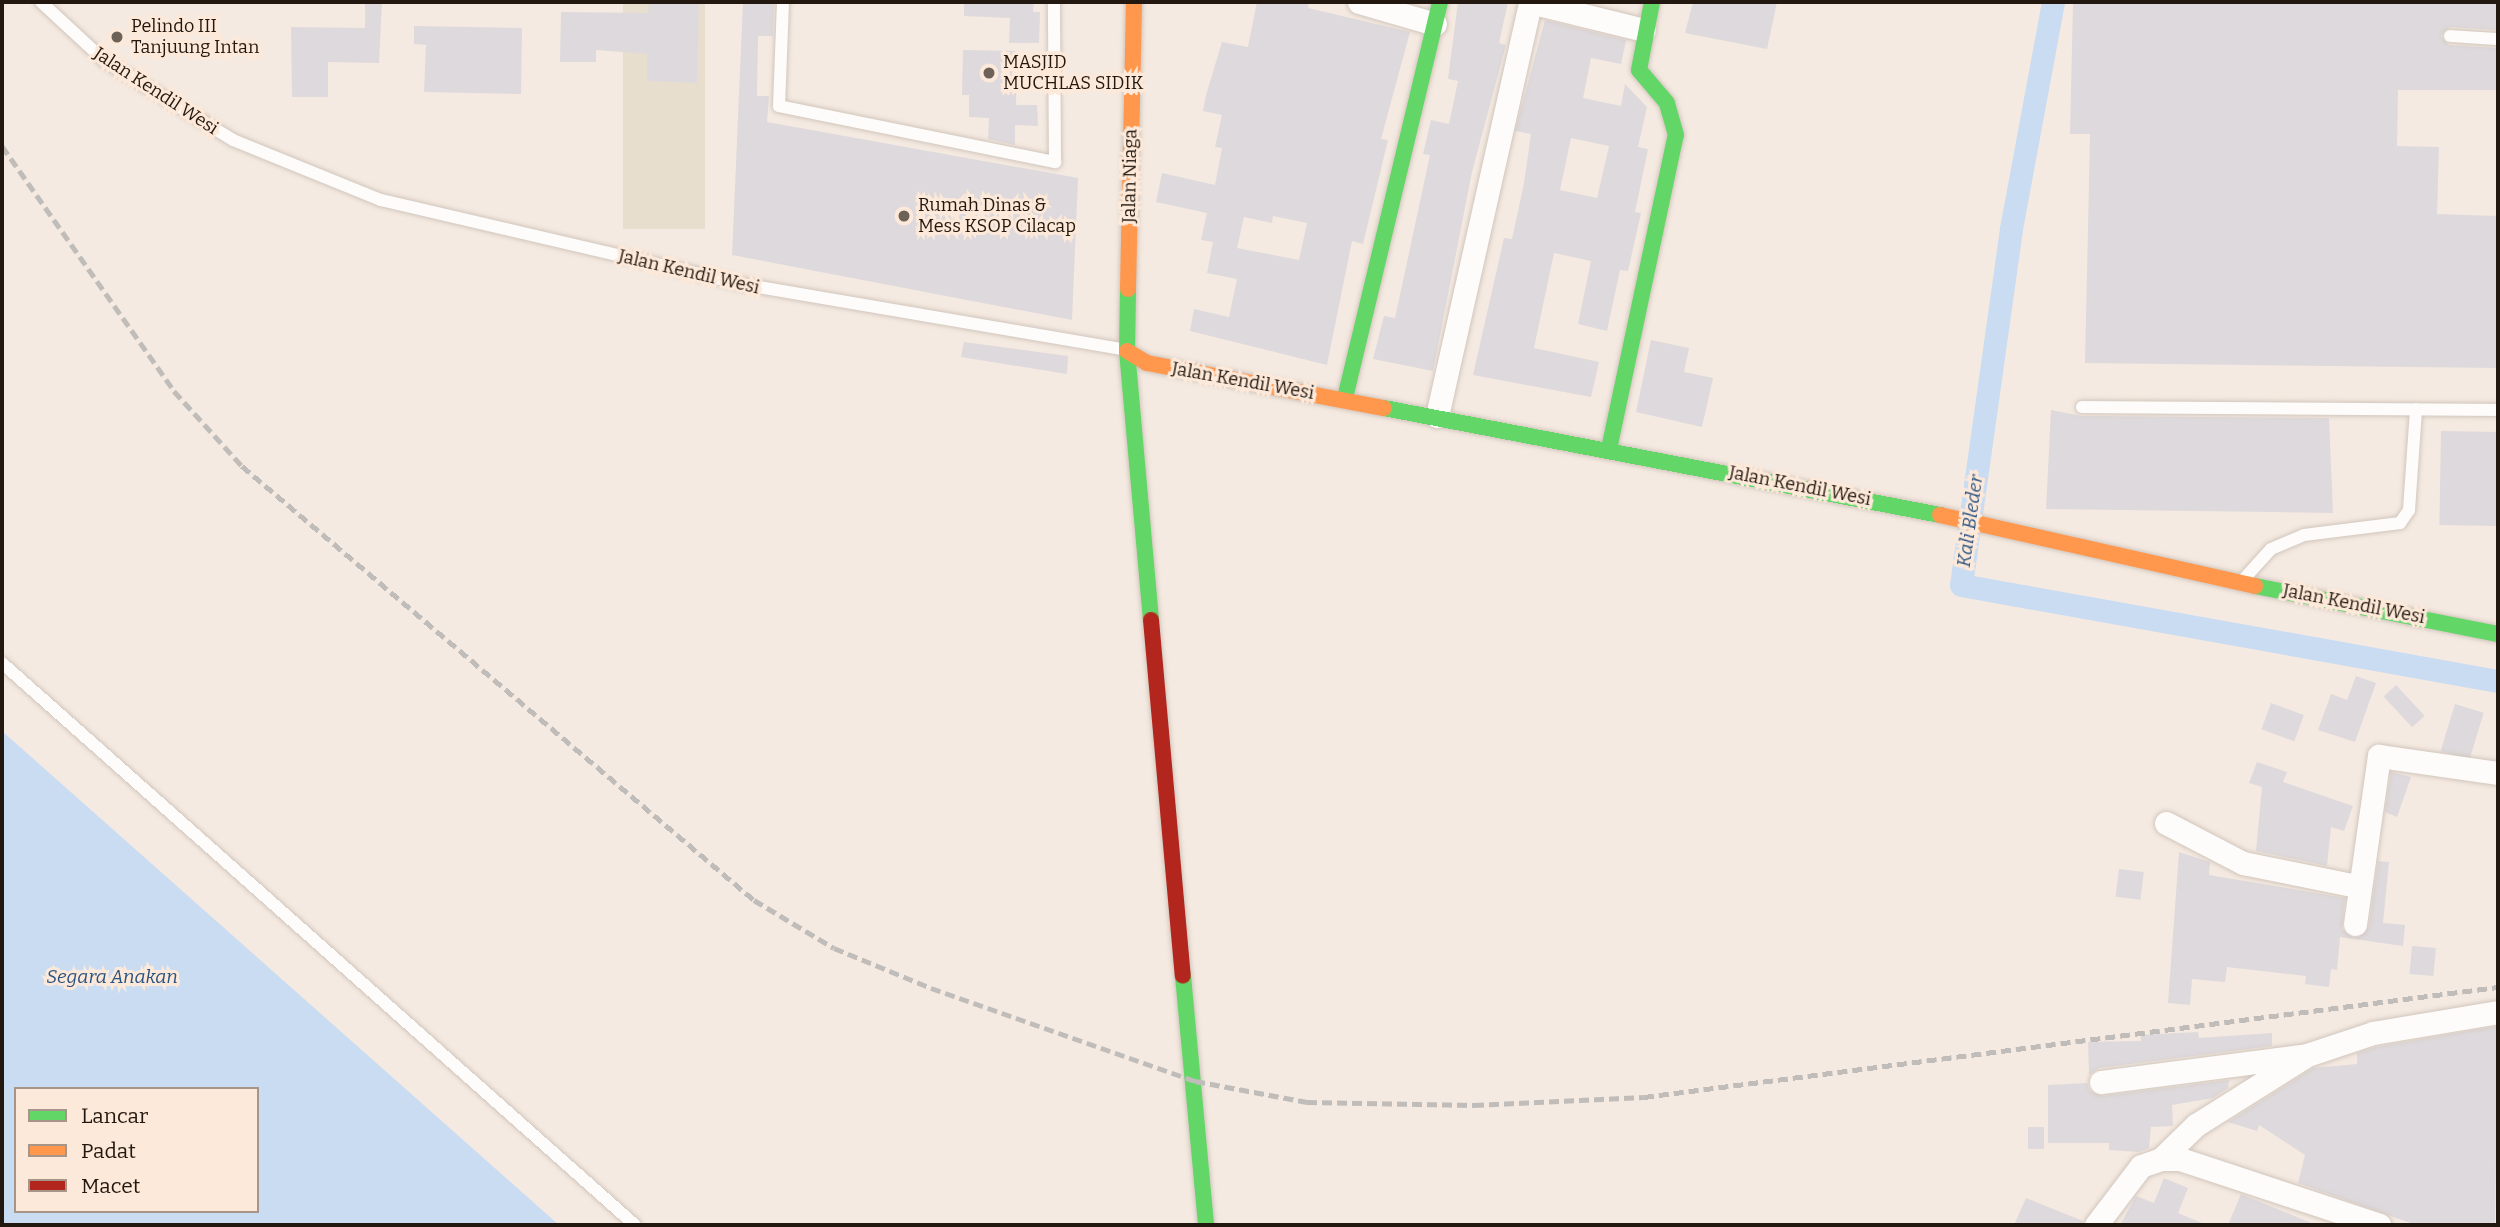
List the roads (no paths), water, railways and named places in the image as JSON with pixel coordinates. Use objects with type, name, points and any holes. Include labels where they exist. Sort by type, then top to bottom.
[{"type":"main road","name":"Jalan Niaga","points":[[1135,2],[1127,351],[1206,1225]]},
{"type":"main road","points":[[1345,398],[1440,2]]},
{"type":"main road","points":[[1609,449],[1676,135],[1667,103],[1639,70],[1644,30],[1652,2]]},
{"type":"main road","name":"Jalan Kendil Wesi","points":[[1127,351],[1147,363],[1345,398],[1944,515],[2082,551],[2498,634]]},
{"type":"street","points":[[1359,2],[1435,24]]},
{"type":"street","points":[[1437,416],[1530,2],[1644,30]]},
{"type":"street","points":[[2355,924],[2357,886],[2379,756],[2498,773]]},
{"type":"street","points":[[2166,823],[2242,863],[2357,886]]},
{"type":"street","points":[[2101,1082],[2307,1055],[2373,1033],[2498,1012]]},
{"type":"street","points":[[2161,1159],[2196,1125],[2307,1055]]},
{"type":"street","points":[[2096,1225],[2141,1166],[2161,1159],[2180,1160],[2379,1225]]},
{"type":"lane","name":"Jalan Kendil Wesi","points":[[41,2],[105,61],[233,140],[381,200],[747,285],[1127,351]]},
{"type":"lane","points":[[783,2],[779,106],[1055,162],[1054,2]]},
{"type":"lane","points":[[2450,36],[2498,38]]},
{"type":"lane","points":[[2082,407],[2498,410]]},
{"type":"lane","points":[[2241,582],[2271,549],[2304,535],[2400,523],[2409,510],[2416,409]]},
{"type":"lane","points":[[2,663],[635,1225]]},
{"type":"water","name":"Segara Anakan","points":[[2,731],[559,1225],[2,1225]]},
{"type":"waterway","name":"Kali Bleder","points":[[2053,2],[2011,229],[1961,585],[2498,681]]},
{"type":"railway","points":[[2,146],[174,391],[242,466],[754,900],[834,948],[931,988],[1195,1081],[1307,1102],[1474,1105],[1644,1097],[2498,987]]},
{"type":"place","name":"Pelindo III Tanjuung Intan","points":[[117,37]]},
{"type":"place","name":"MASJID MUCHLAS SIDIK","points":[[989,73]]},
{"type":"place","name":"Rumah Dinas & Mess KSOP Cilacap","points":[[904,216]]}]
